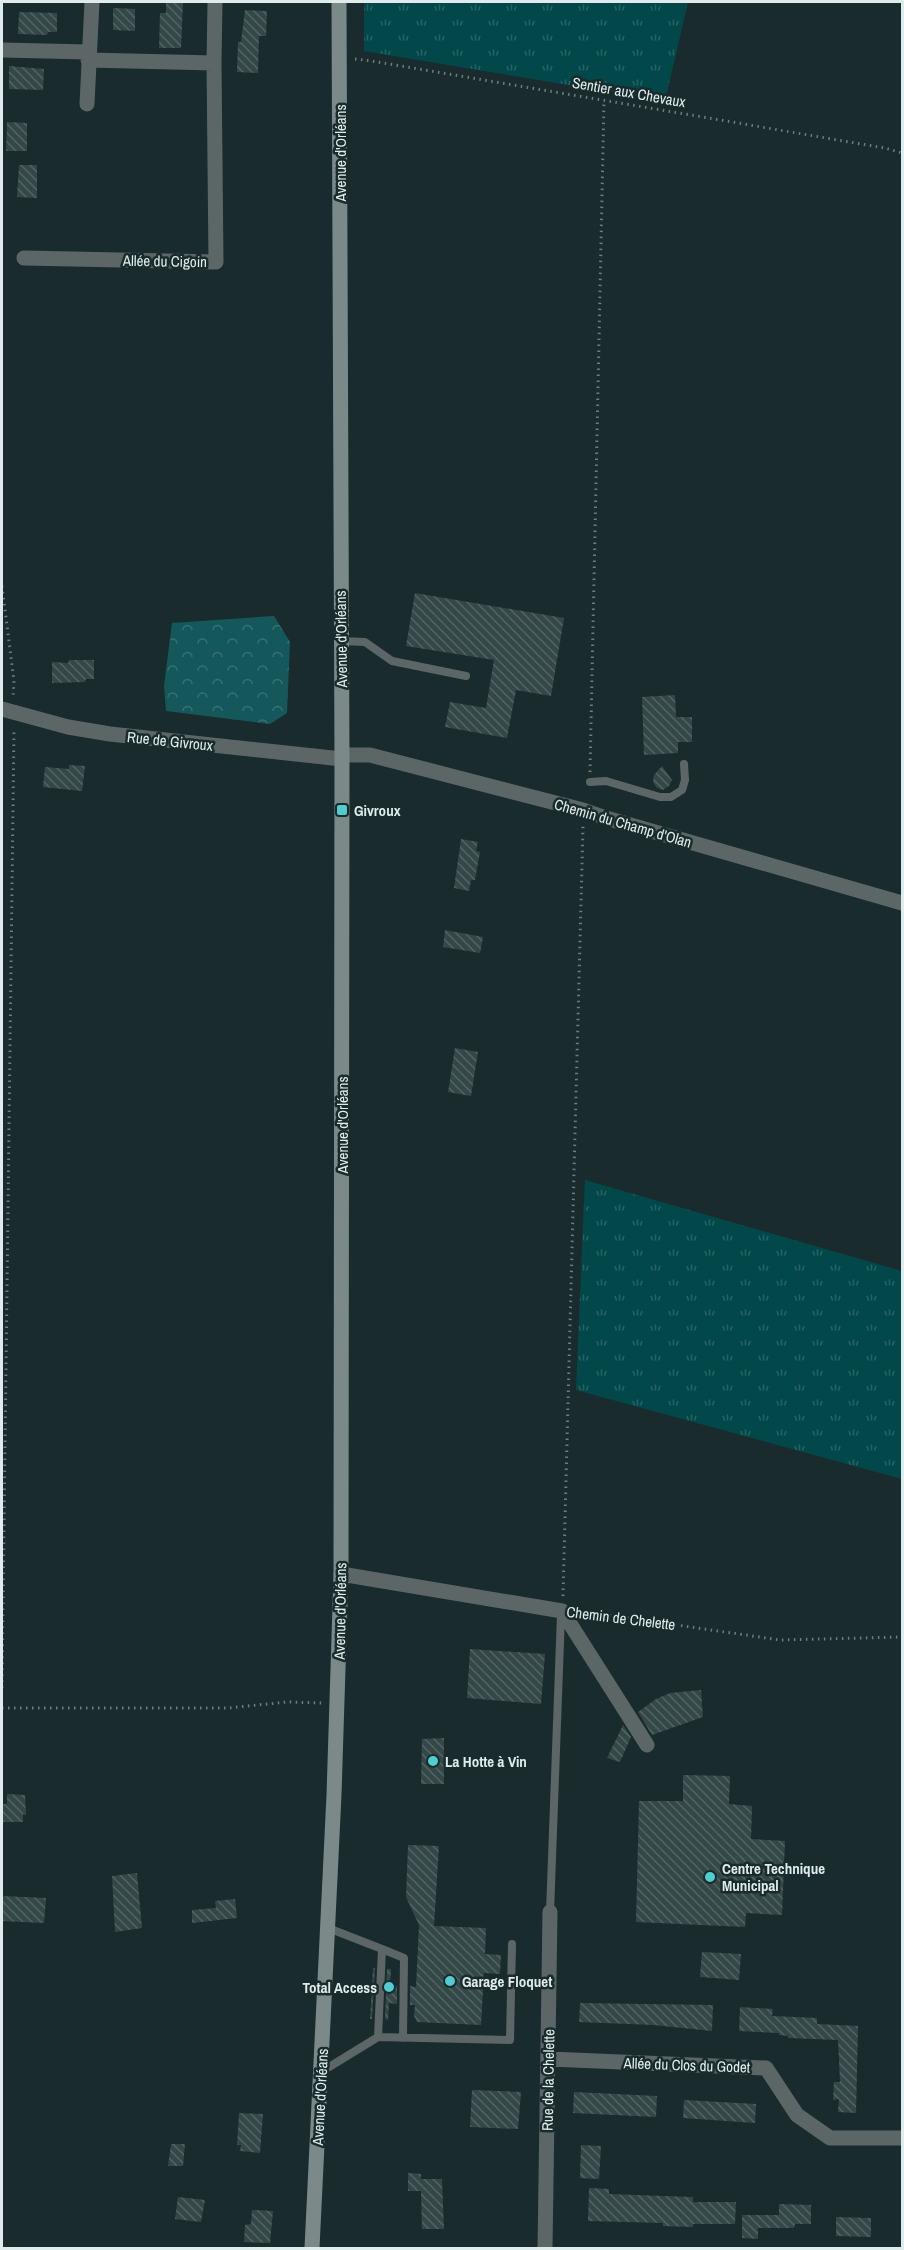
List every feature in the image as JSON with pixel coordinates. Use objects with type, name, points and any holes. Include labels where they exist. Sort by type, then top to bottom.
[{"type":"main road","name":"Avenue d'Orléans","points":[[312,2248],[338,1704],[341,1574],[342,757],[339,2]]},
{"type":"street","points":[[87,104],[92,2]]},
{"type":"street","name":"Allée du Cigoin","points":[[24,258],[216,262],[215,2]]},
{"type":"street","points":[[2,50],[214,63]]},
{"type":"street","name":"Rue de Givroux","points":[[7,710],[69,727],[110,734],[342,757]]},
{"type":"street","name":"Chemin du Champ d'Olan","points":[[342,757],[370,755],[583,810],[903,903]]},
{"type":"street","name":"Chemin de Chelette","points":[[341,1574],[562,1611]]},
{"type":"street","points":[[562,1611],[647,1746]]},
{"type":"street","name":"Rue de la Chelette","points":[[545,2248],[550,1912]]},
{"type":"street","name":"Allée du Clos du Godet","points":[[549,2059],[766,2068],[797,2115],[830,2138],[901,2138]]},
{"type":"lane","points":[[341,641],[365,642],[392,662],[466,676]]},
{"type":"lane","points":[[590,782],[606,782],[660,797],[671,797],[682,790],[685,780],[684,764]]},
{"type":"lane","points":[[550,1912],[562,1611]]},
{"type":"lane","points":[[328,1928],[404,1958],[403,2038]]},
{"type":"lane","points":[[321,2072],[378,2037],[510,2040],[512,1944]]},
{"type":"lane","points":[[378,2037],[382,1949]]},
{"type":"path","name":"Sentier aux Chevaux","points":[[350,59],[604,100],[903,153]]},
{"type":"path","points":[[590,782],[604,100]]},
{"type":"path","points":[[2,586],[14,681],[7,710],[15,738],[2,1688]]},
{"type":"path","points":[[562,1611],[565,1566],[583,810]]},
{"type":"path","name":"Chemin de Chelette","points":[[562,1611],[582,1610],[780,1640],[903,1637]]},
{"type":"path","points":[[2,1708],[228,1708],[286,1702],[338,1704]]},
{"type":"green space","points":[[364,2],[688,2],[665,101],[364,51]]},
{"type":"green space","points":[[274,616],[290,642],[287,713],[270,724],[166,711],[164,686],[172,623]]},
{"type":"green space","points":[[585,1180],[902,1271],[902,1479],[576,1390]]},
{"type":"building","points":[[166,2],[183,2],[181,48],[159,48],[160,13],[166,13]]},
{"type":"building","points":[[113,8],[135,9],[135,31],[113,30]]},
{"type":"building","points":[[245,10],[267,11],[266,36],[259,36],[258,73],[237,72],[238,42],[241,42]]},
{"type":"building","points":[[19,12],[57,13],[57,32],[48,32],[47,35],[18,34]]},
{"type":"building","points":[[9,66],[44,69],[43,90],[9,89]]},
{"type":"building","points":[[7,122],[27,123],[27,151],[6,151]]},
{"type":"building","points":[[19,165],[37,165],[37,198],[17,197]]},
{"type":"building","points":[[415,593],[564,618],[551,696],[516,690],[507,738],[445,727],[450,702],[486,708],[494,660],[406,646]]},
{"type":"building","points":[[69,660],[94,660],[94,679],[86,679],[85,682],[52,683],[52,662],[68,663]]},
{"type":"building","points":[[675,695],[676,717],[692,717],[692,742],[678,742],[678,753],[644,755],[642,697]]},
{"type":"building","points":[[69,765],[85,766],[82,791],[43,787],[45,767],[69,769]]},
{"type":"building","points":[[662,766],[672,780],[663,790],[657,788],[653,782],[654,775]]},
{"type":"building","points":[[461,839],[478,842],[476,851],[480,852],[475,880],[471,880],[469,891],[454,888]]},
{"type":"building","points":[[445,930],[483,937],[480,953],[443,947]]},
{"type":"building","points":[[455,1048],[478,1052],[471,1096],[448,1092]]},
{"type":"building","points":[[470,1649],[545,1654],[541,1704],[467,1698]]},
{"type":"building","points":[[701,1690],[703,1717],[652,1735],[638,1712],[656,1699],[670,1693]]},
{"type":"building","points":[[623,1725],[631,1737],[620,1762],[607,1758]]},
{"type":"building","name":"La Hotte à Vin","points":[[444,1738],[444,1784],[421,1784],[422,1739]]},
{"type":"building","name":"Centre Technique Municipal","points":[[683,1775],[730,1776],[729,1804],[752,1806],[751,1839],[785,1841],[782,1915],[746,1913],[745,1927],[636,1922],[639,1801],[683,1801]]},
{"type":"building","points":[[7,1794],[25,1795],[26,1815],[23,1814],[23,1822],[2,1822],[2,1804],[7,1804]]},
{"type":"building","name":"Garage Floquet","points":[[408,1845],[439,1846],[434,1926],[486,1928],[485,1954],[501,1955],[500,1974],[484,1973],[481,2025],[417,2022],[414,2016],[415,2005],[410,2005],[410,1986],[416,1987],[419,1925],[406,1897]]},
{"type":"building","points":[[137,1873],[142,1928],[115,1932],[112,1876]]},
{"type":"building","points":[[2,1896],[46,1898],[44,1923],[2,1921]]},
{"type":"building","points":[[235,1899],[237,1918],[192,1923],[192,1910],[216,1908],[215,1901]]},
{"type":"building","points":[[702,1952],[741,1954],[739,1980],[700,1977]]},
{"type":"building","points":[[373,1968],[375,1968],[372,2019],[370,2019]]},
{"type":"building","points":[[387,1969],[391,1969],[390,1985],[397,1986],[397,2004],[389,2003],[388,2020],[385,2019]]},
{"type":"building","points":[[580,2003],[713,2005],[712,2031],[653,2025],[579,2022]]},
{"type":"building","points":[[740,2007],[773,2009],[772,2016],[817,2018],[817,2024],[858,2026],[856,2113],[838,2112],[839,2099],[833,2100],[834,2082],[840,2082],[838,2040],[788,2038],[779,2033],[739,2031]]},
{"type":"building","points":[[472,2090],[521,2092],[518,2129],[470,2127]]},
{"type":"building","points":[[574,2092],[657,2096],[656,2117],[573,2113]]},
{"type":"building","points":[[684,2100],[756,2104],[755,2123],[683,2118]]},
{"type":"building","points":[[239,2113],[263,2114],[260,2153],[240,2151],[241,2145],[237,2145]]},
{"type":"building","points":[[171,2144],[185,2144],[183,2166],[168,2166]]},
{"type":"building","points":[[581,2145],[601,2146],[599,2179],[580,2178]]},
{"type":"building","points":[[408,2173],[421,2174],[421,2179],[442,2179],[444,2229],[422,2229],[421,2191],[408,2191]]},
{"type":"building","points":[[589,2188],[609,2189],[609,2194],[693,2197],[693,2202],[736,2202],[735,2224],[693,2224],[693,2227],[663,2226],[663,2223],[588,2221]]},
{"type":"building","points":[[178,2197],[205,2200],[201,2222],[175,2219]]},
{"type":"building","points":[[779,2204],[811,2205],[811,2224],[795,2224],[794,2228],[758,2228],[758,2239],[742,2238],[742,2215],[779,2215]]},
{"type":"building","points":[[252,2210],[273,2211],[270,2243],[244,2242],[245,2225],[251,2224]]},
{"type":"building","points":[[836,2217],[871,2218],[871,2237],[836,2236]]},
{"type":"place","name":"Givroux","points":[[342,810]]},
{"type":"place","name":"La Hotte à Vin","points":[[433,1761]]},
{"type":"place","name":"Centre Technique Municipal","points":[[710,1877]]},
{"type":"place","name":"Garage Floquet","points":[[450,1981]]},
{"type":"place","name":"Total Access","points":[[389,1987]]}]
